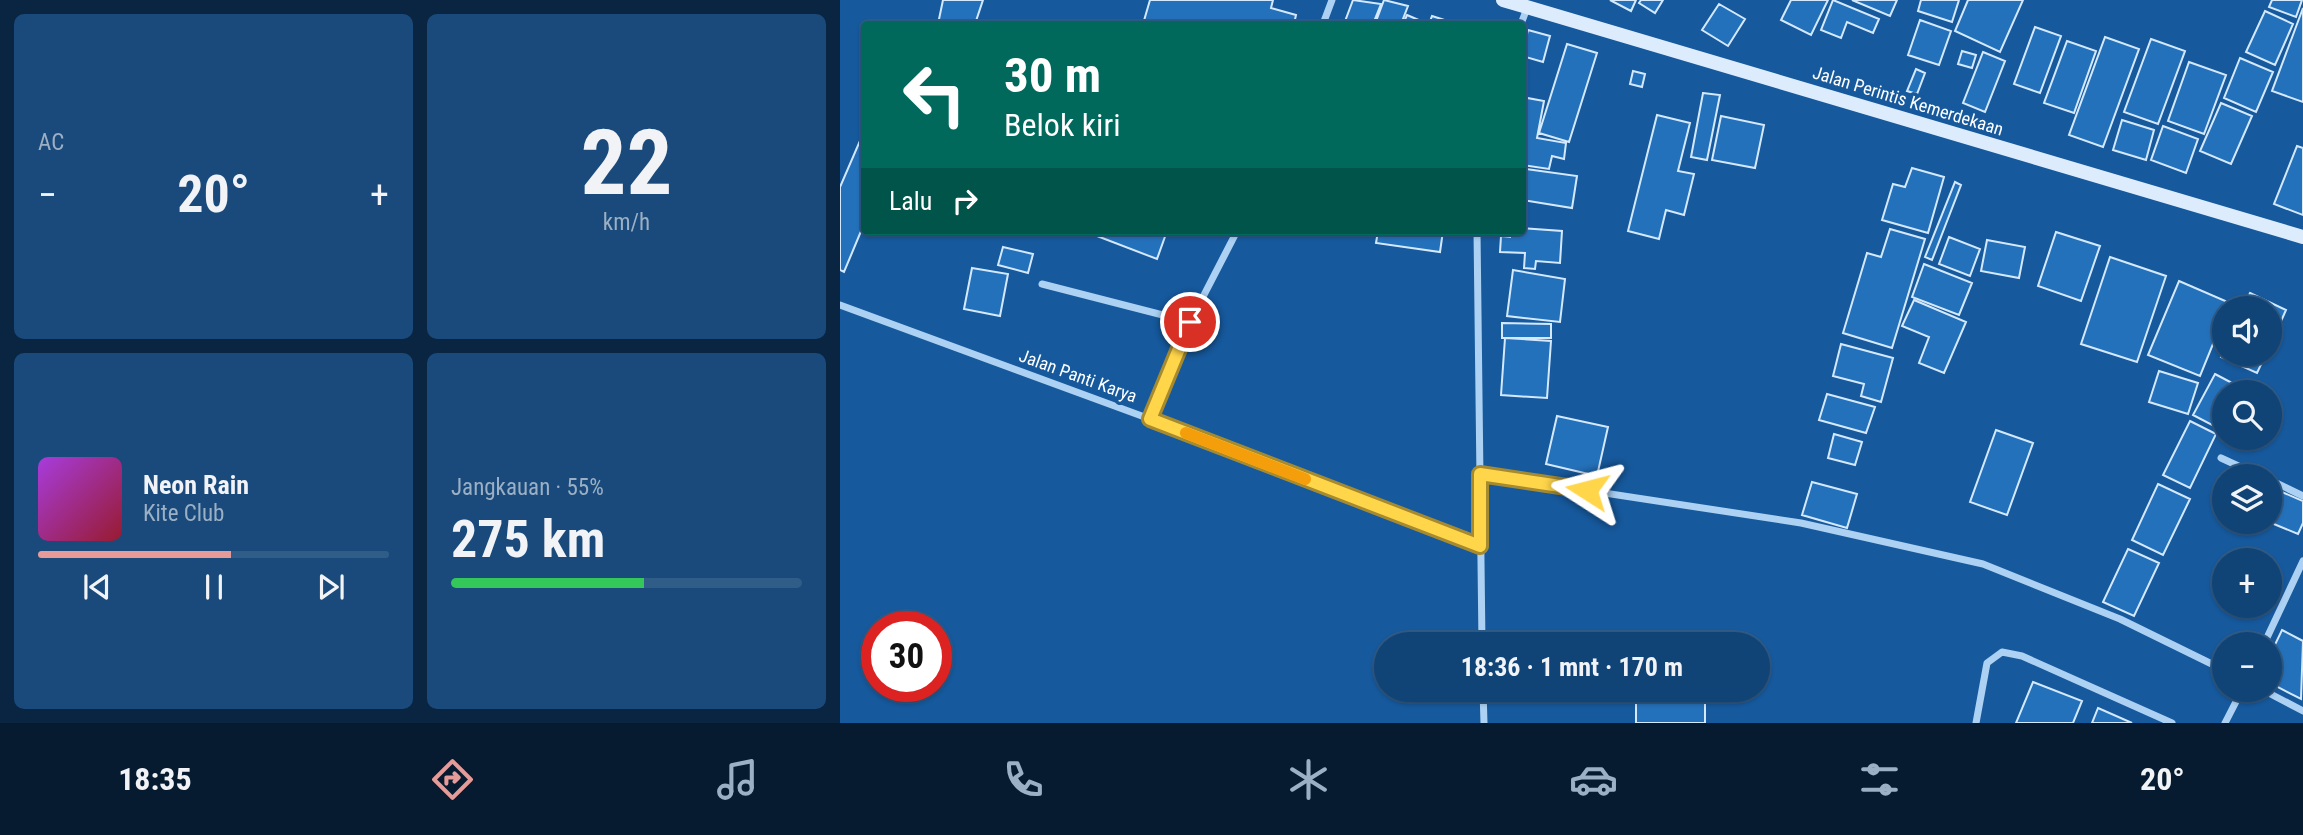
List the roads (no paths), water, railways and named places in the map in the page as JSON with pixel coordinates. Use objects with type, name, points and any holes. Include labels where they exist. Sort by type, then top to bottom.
[{"type":"street","points":[[1324,21],[1332,0]]},
{"type":"street","name":"Jalan Perintis Kemerdekaan","points":[[1503,0],[2303,237]]},
{"type":"street","points":[[1522,21],[1527,8]]},
{"type":"street","name":"Jalan Panti Karya","points":[[840,305],[1150,419],[1190,322],[1235,235]]},
{"type":"street","points":[[1477,235],[1482,632]]},
{"type":"street","points":[[1042,284],[1190,322]]},
{"type":"street","points":[[1150,419],[1480,546]]},
{"type":"street","points":[[2221,458],[2234,464]]},
{"type":"street","points":[[1480,474],[1801,523],[1983,564],[2120,619],[2212,664]]},
{"type":"street","points":[[2282,486],[2303,496]]},
{"type":"street","points":[[2270,632],[2303,561]]},
{"type":"street","points":[[1976,723],[1987,663],[2002,652],[2022,656],[2172,723]]},
{"type":"street","points":[[2282,700],[2303,711]]},
{"type":"street","points":[[1483,702],[1484,723]]},
{"type":"street","points":[[2225,723],[2236,702]]}]
